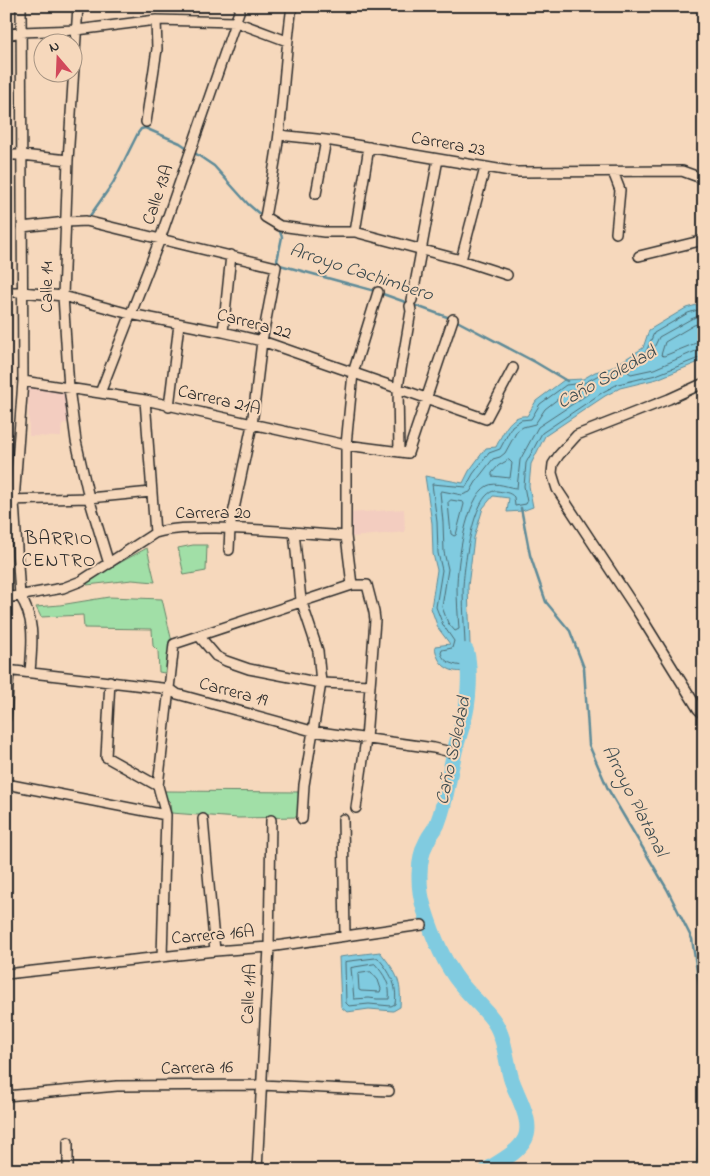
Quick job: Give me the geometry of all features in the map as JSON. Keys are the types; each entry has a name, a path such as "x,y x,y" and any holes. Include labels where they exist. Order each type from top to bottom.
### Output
{"street":[{"path":"21,6 23,382 10,501 20,596 27,607 31,620 30,672"},
{"name":"Calle 14","path":"78,6 68,160 63,296 69,388 76,441 109,564"},
{"name":"Calle 13A","path":"100,393 160,239 241,6"},
{"path":"292,6 279,135 266,217 280,226 324,232 355,232 461,260 507,275"},
{"path":"6,35 21,32 77,30 156,20 236,22 287,41"},
{"path":"146,122 157,49 156,20"},
{"name":"Carrera 23","path":"279,135 326,140 516,172 682,171 704,179"},
{"path":"316,194 326,140"},
{"path":"355,232 369,148"},
{"path":"6,155 68,160"},
{"path":"404,452 398,387 411,311 410,303 438,159"},
{"path":"461,260 485,168"},
{"path":"613,172 620,190 616,233"},
{"path":"22,227 86,221 276,267 262,342 252,425 230,528 229,550"},
{"path":"639,256 704,240"},
{"path":"223,332 230,255"},
{"name":"Carrera 22","path":"6,292 63,296 130,314 223,332 262,342 398,387 486,419 513,368"},
{"path":"352,584 346,536 346,445 353,372 378,292"},
{"path":"404,452 426,397 453,319"},
{"path":"169,407 179,324"},
{"name":"Carrera 21A","path":"23,382 145,400 169,407 346,445 404,452"},
{"path":"704,383 669,399 577,435 553,464 552,473 556,489 638,612 698,709 704,715"},
{"path":"145,400 155,533"},
{"path":"10,501 90,498 151,492"},
{"name":"Carrera 20","path":"6,598 63,588 81,581 155,533 180,528 230,528 346,536"},
{"path":"294,532 302,600 318,651 321,683 303,793 302,819"},
{"path":"162,956 166,815 158,786 174,644 352,584 367,585 375,620 366,739 356,808"},
{"path":"198,636 216,656 248,669 321,683 370,685"},
{"path":"6,718 7,670"},
{"name":"Carrera 19","path":"7,670 170,689 177,694 312,731 451,752"},
{"path":"110,681 106,757 158,786"},
{"path":"6,784 166,815"},
{"path":"203,819 215,951"},
{"path":"343,819 346,936"},
{"name":"Calle 11A","path":"256,1170 269,947 271,820"},
{"name":"Carrera 16A","path":"6,974 162,956 269,947 422,926"},
{"name":"Carrera 16","path":"6,1096 117,1086 261,1085 389,1090"},
{"path":"68,1142 68,1170"}],"shaded area":[{"path":"28,386 64,390 69,422 62,424 61,437 29,436"},
{"path":"404,509 405,532 351,537 349,513"}],"green space":[{"path":"207,545 206,571 184,575 178,548"},
{"path":"147,548 155,582 132,580 87,585 86,581"},
{"path":"109,597 162,599 172,642 170,674 159,672 158,651 153,646 152,629 84,628 83,615 41,617 36,607"},
{"path":"164,791 299,792 299,817 238,818 171,813 170,802 164,796"}],"water":[{"path":"704,303 704,360 657,379 620,388 545,436 531,464 529,486 533,507 522,511 507,512 509,498 493,496 483,508 474,538 468,586 471,674 454,671 444,666 436,653 435,646 450,644 438,628 431,608 437,570 433,554 432,523 425,476 463,483 469,471 486,448 496,447 504,431 512,421 521,416 527,416 536,401 564,380 583,379 595,372 611,368 643,348 649,330 686,308"},
{"path":"380,952 397,977 400,990 400,1007 393,1011 369,1009 347,1012 341,1007 339,957"}],"waterway":[{"name":"Arroyo Cachimbero","path":"87,220 113,183 138,133 141,129 145,128 180,143 214,166 248,204 263,217"},
{"name":"Arroyo Cachimbero","path":"279,229 282,237 277,261 280,265 375,291"},
{"name":"Arroyo Cachimbero","path":"380,293 450,318"},
{"name":"Arroyo Cachimbero","path":"455,320 567,381"},
{"name":"Arroyo Platanal","path":"521,508 530,555 546,602 570,631 584,668 589,745 608,789 667,889 692,939 701,997 703,1059 697,1170"},
{"name":"Caño Soledad","path":"466,651 469,677 465,715 441,814 421,856 419,874 424,908 434,938 454,975 495,1023 503,1043 511,1078 526,1116 527,1132 522,1144 508,1157 487,1170"}],"district":[{"name":"BARRIO CENTRO","path":"59,550"}]}
